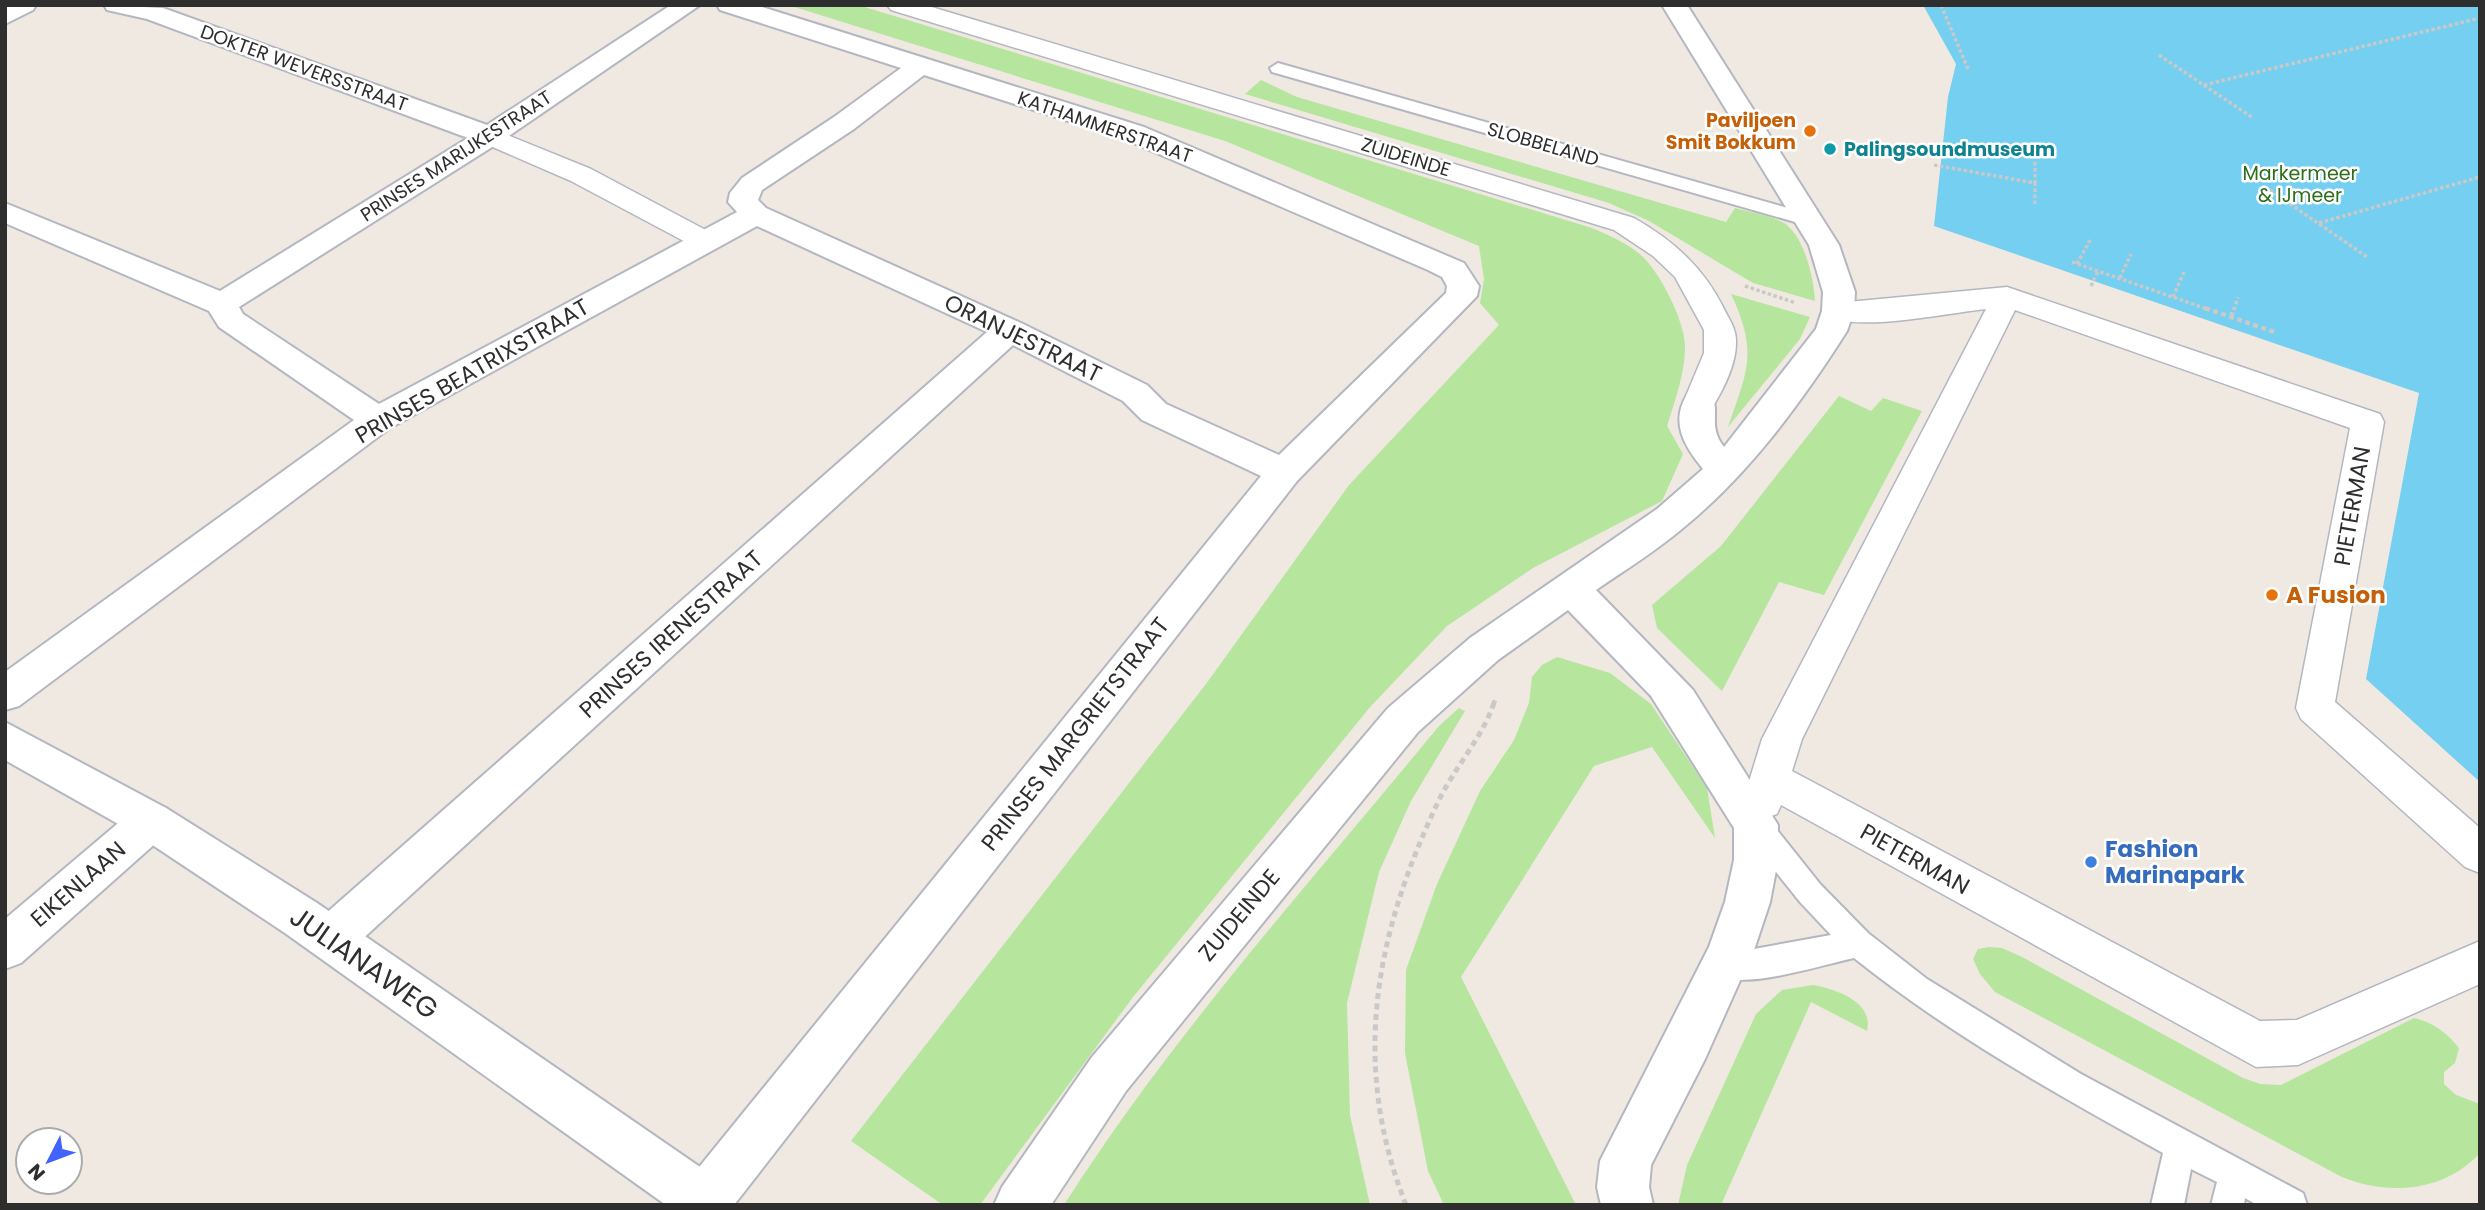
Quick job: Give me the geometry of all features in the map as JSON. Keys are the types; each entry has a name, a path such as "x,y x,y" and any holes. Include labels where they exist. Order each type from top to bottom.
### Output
{"street":[{"path":"5,16 24,5"},
{"name":"DOKTER WEVERSSTRAAT","path":"116,5 154,13 491,136"},
{"name":"PRINSES MARIJKESTRAAT","path":"222,304 491,136 688,5"},
{"name":"KATHAMMERSTRAAT","path":"729,5 1134,133 1439,263 1453,270 1463,286"},
{"name":"ZUIDEINDE","path":"899,5 1624,224 1654,242 1689,273 1700,287 1721,335 1713,373 1695,416 1695,431 1699,442 1724,470"},
{"path":"1674,5 1824,245 1837,280 1838,311"},
{"path":"756,214 743,202 744,193 752,184 844,123 920,66"},
{"path":"491,136 581,175 705,241"},
{"path":"5,212 222,304 230,320 378,420"},
{"name":"PRINSES BEATRIXSTRAAT","path":"5,694 378,420 756,214"},
{"name":"ORANJESTRAAT","path":"756,214 1010,330 1135,393 1154,412 1284,472"},
{"name":"PRINSES MARGRIETSTRAAT","path":"708,1202 1284,472 1461,296 1463,286"},
{"path":"1626,1205 1623,1187 1626,1161 1725,966 1758,864 1756,825 1782,739 2007,298"},
{"name":"PIETERMAN","path":"1838,311 1886,310 2007,298 2368,422 2315,708 2480,854"},
{"name":"ZUIDEINDE","path":"1020,1205 1109,1074 1403,720 1484,649 1670,519 1724,470 1824,343 1838,311"},
{"name":"PRINSES IRENESTRAAT","path":"331,938 1010,330"},
{"path":"1571,589 1665,684 1756,825"},
{"name":"JULIANAWEG","path":"5,738 150,821 331,938 708,1202"},
{"name":"PIETERMAN","path":"1770,779 2256,1044 2298,1042 2480,962"},
{"name":"EIKENLAAN","path":"5,948 150,821"}],"lane":[{"name":"SLOBBELAND","path":"1278,68 1809,220"},
{"path":"1756,825 1810,893 1858,943 1916,989 2070,1085 2180,1147 2231,1190 2291,1205"},
{"path":"1725,966 1766,962 1858,943"},
{"path":"2166,1205 2180,1147"}],"path":[{"path":"1941,5 1968,69"},
{"path":"2204,85 2480,18"},
{"path":"2159,55 2253,118"},
{"path":"2035,162 2035,205"},
{"path":"1934,165 2035,183"},
{"path":"2319,223 2480,177"},
{"path":"2270,190 2367,257"},
{"path":"2090,240 2075,263 2277,333"},
{"path":"2120,278 2131,254"},
{"path":"2173,297 2184,272"},
{"path":"1772,296 1793,302"},
{"path":"2231,317 2238,297"},
{"path":"1406,1205 1386,1151 1373,1075 1374,1006 1385,939 1402,885 1442,793 1495,703 1495,684 1484,649"}],"green space":[{"path":"788,5 858,5 1592,228 1620,241 1651,266 1671,299 1684,336 1685,356 1667,426 1683,454 1662,501 1533,568 1447,626 1371,706 1133,997 980,1205 943,1205 851,1141 1206,684 1349,485 1499,325 1480,303 1484,279 1479,246 1225,141"},
{"path":"1261,80 1297,97 1726,222 1735,208 1777,220 1790,228 1802,246 1813,281 1815,301 1753,283 1649,221 1609,203 1245,94"},
{"path":"1731,294 1810,317 1800,339 1728,427 1741,390 1747,360 1745,331"},
{"path":"1839,396 1871,411 1883,398 1922,411 1824,595 1779,582 1722,691 1657,628 1652,605 1721,546"},
{"path":"1557,657 1610,673 1651,704 1707,788 1715,838 1652,747 1594,766 1461,977 1576,1205 1444,1205 1428,1171 1405,1053 1406,970 1437,884 1480,791 1514,740 1529,703 1532,677 1542,665"},
{"path":"1459,708 1465,711 1411,801 1379,872 1347,1003 1350,1115 1370,1205 1064,1205 1150,1080 1244,960 1439,726"},
{"path":"2002,948 2022,957 2243,1078 2260,1084 2281,1085 2414,1018 2434,1025 2459,1048 2455,1063 2444,1072 2444,1084 2456,1095 2480,1104 2480,1153 2450,1176 2415,1187 2378,1187 2342,1177 1995,992 1980,974 1973,959 1978,949"},
{"path":"1813,985 1842,994 1859,1005 1868,1021 1867,1031 1811,1002 1721,1205 1678,1205 1687,1165 1756,1014 1782,990"}],"water":[{"name":"Markermeer & IJmeer","path":"1923,5 2480,5 2480,782 2366,679 2419,393 1934,226 1948,97 1956,64"}],"place":[{"name":"Paviljoen Smit Bokkum","path":"1810,131"},
{"name":"Palingsoundmuseum","path":"1830,149"},
{"name":"A Fusion","path":"2272,595"},
{"name":"Fashion Marinapark","path":"2091,862"}]}
